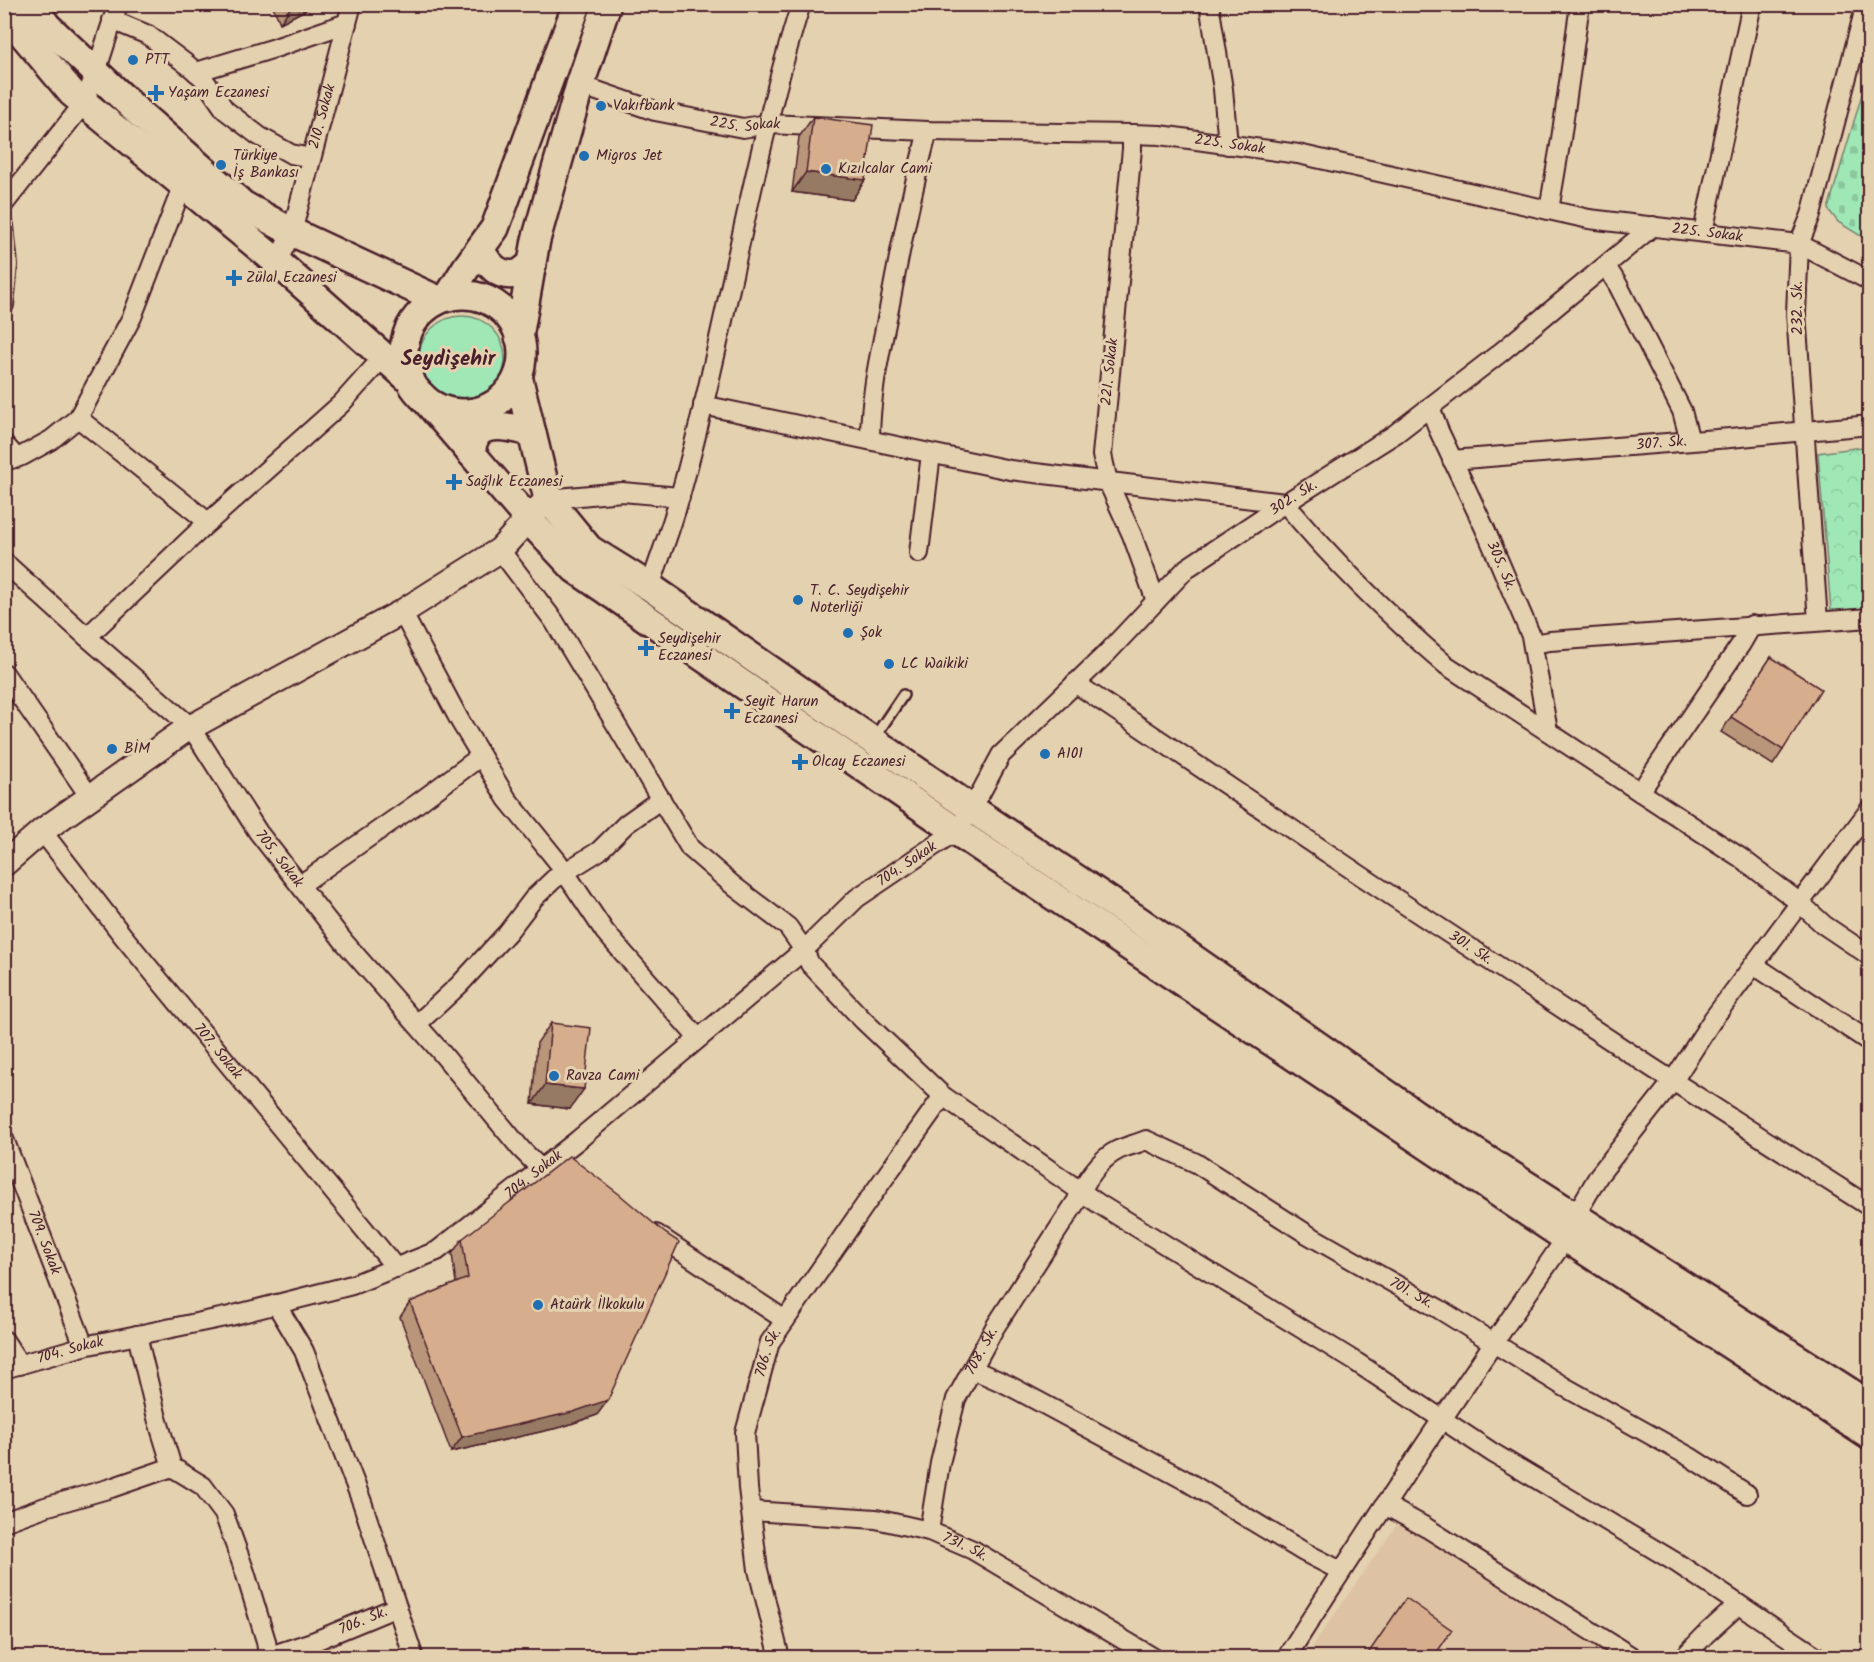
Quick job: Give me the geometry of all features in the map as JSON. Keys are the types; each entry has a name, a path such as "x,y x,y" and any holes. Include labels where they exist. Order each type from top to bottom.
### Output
{"main road":[{"path":"31,4 47,26 139,113 243,205 292,232 442,299"},
{"path":"442,299 495,228 577,4"},
{"path":"519,337 536,240 580,85 607,4"},
{"path":"4,12 72,93 277,262 384,356 416,389 574,569 956,831 1570,1227 1869,1405"},
{"path":"480,249 489,265 503,274 518,274 532,264"},
{"path":"465,295 483,299 499,307 511,320 519,337 522,356 518,376 508,392 494,405 476,412 456,413 438,407 416,389 405,363 405,344 411,326 422,311 442,299 465,295"},
{"path":"518,376 548,499 590,549 650,587 1148,927 1869,1436"},
{"path":"470,452 476,436 485,428 512,427 532,433"}],"street":[{"name":"210. Sokak","path":"277,262 292,232 352,4"},
{"path":"650,587 680,497 768,124 801,4"},
{"path":"1209,4 1223,89 1228,145"},
{"path":"1549,210 1580,4"},
{"path":"1702,232 1752,4"},
{"name":"232. Sk.","path":"1818,621 1796,313 1799,244 1811,215 1866,4"},
{"path":"4,204 84,103 115,12 203,78 225,110 259,136 291,154 311,158"},
{"path":"195,72 347,23"},
{"name":"225. Sokak","path":"580,85 655,111 743,128 768,124 1160,135 1298,154 1589,219 1799,244 1869,281"},
{"path":"870,440 870,410 881,349 912,190 928,130"},
{"name":"221. Sokak","path":"1131,134 1132,149 1102,455 1108,482 1132,535 1156,601"},
{"path":"4,444 11,460 51,440 78,418 132,317 183,185"},
{"path":"4,226 8,265 4,305"},
{"name":"302. Sk.","path":"972,808 1001,755 1108,652 1187,568 1395,434 1500,352 1653,226"},
{"path":"1606,266 1618,285 1682,411 1690,441"},
{"path":"87,638 208,522 341,404 384,356"},
{"path":"702,407 1010,470 1285,503 1317,542 1402,627 1446,665 1741,858 1800,903 1824,925 1869,956"},
{"path":"702,407 886,449 930,462 1055,485 1091,488 1108,482"},
{"name":"305. Sk.","path":"1430,407 1438,431 1531,636 1548,731"},
{"path":"78,418 208,522"},
{"name":"307. Sk.","path":"1452,460 1869,425"},
{"path":"919,553 930,462"},
{"path":"4,864 42,831 191,727 402,612 500,550 548,499 622,492 680,497"},
{"path":"500,550 554,621 690,848 735,887 788,927 804,950 810,964 863,1020 943,1096 1099,1204 1356,1362 1493,1453 1677,1563 1819,1658"},
{"name":"705. Sokak","path":"4,562 87,638 191,727 258,832 345,943 417,1024 521,1149 541,1169"},
{"path":"402,612 460,721 507,799 565,872 605,932 698,1038"},
{"path":"1533,644 1752,625 1869,618"},
{"path":"1640,792 1742,644 1752,625"},
{"path":"4,673 90,797"},
{"name":"301. Sk.","path":"1075,683 1372,883 1869,1208"},
{"path":"300,885 481,756"},
{"path":"417,1024 459,985 508,932 534,898 554,879 599,851 627,824 661,799"},
{"name":"704. Sokak","path":"12,1367 84,1346 230,1316 352,1285 437,1251 541,1169 567,1158 698,1038 804,950 857,898 956,831 972,808"},
{"path":"1286,1658 1341,1571 1570,1227 1599,1175 1673,1081 1713,1019 1869,809"},
{"name":"707. Sokak","path":"42,831 123,936 345,1203 396,1268"},
{"path":"1754,965 1869,1042"},
{"name":"706. Sk.","path":"780,1658 758,1570 745,1433 770,1342 943,1096"},
{"name":"709. Sokak","path":"4,1139 84,1346"},
{"name":"701. Sk.","path":"1080,1191 1092,1172 1116,1151 1146,1140 1196,1163 1307,1234 1439,1310 1563,1386 1690,1457 1747,1494"},
{"name":"708. Sk.","path":"929,1531 940,1462 956,1399 995,1327 1076,1202 1080,1191"},
{"path":"644,1224 662,1239 785,1320"},
{"path":"276,1305 304,1352 362,1502 414,1658"},
{"path":"137,1335 157,1418 172,1467 203,1486 224,1514 266,1641 266,1657"},
{"path":"4,1340 12,1367"},
{"path":"972,1369 1008,1385 1183,1479 1304,1552 1341,1571"},
{"path":"4,1522 172,1467"},
{"path":"1385,1505 1427,1528 1634,1658"},
{"name":"731. Sk.","path":"751,1511 876,1519 929,1531 973,1550 1154,1658"},
{"path":"1683,1658 1738,1605"},
{"name":"706. Sk.","path":"266,1657 315,1641 397,1607"}],"lane":[{"path":"872,740 903,695"}],"shaded area":[{"path":"1398,1523 1618,1657 1304,1658"}],"green space":[{"path":"1869,71 1869,241 1838,222 1828,209"},
{"path":"454,316 470,316 493,328 502,342 505,359 502,376 493,390 470,402 454,402 438,395 426,383 419,367 419,351 426,335 438,323"},
{"path":"1869,446 1869,610 1831,611 1818,453"}],"building":[{"path":"813,117 873,125 865,180 806,172"},
{"path":"1771,657 1821,689 1783,750 1731,717"},
{"path":"551,1023 591,1028 584,1089 545,1085"},
{"name":"Ataürk İlkokulu","path":"569,1156 679,1242 608,1400 573,1412 462,1437 410,1302 468,1278 462,1239"},
{"path":"1406,1598 1452,1630 1433,1658 1365,1658"}],"place":[{"name":"PTT","path":"133,60"},
{"name":"Yaşam Eczanesi","path":"156,93"},
{"name":"Vakıfbank","path":"601,106"},
{"name":"Migros Jet","path":"584,156"},
{"name":"Türkiye İş Bankası","path":"221,165"},
{"name":"Kızılcalar Cami","path":"826,169"},
{"name":"Zülal Eczanesi","path":"234,278"},
{"name":"Sağlık Eczanesi","path":"454,482"},
{"name":"T. C. Seydişehir Noterliği","path":"798,600"},
{"name":"Şok","path":"848,633"},
{"name":"Seydişehir Eczanesi","path":"646,648"},
{"name":"LC Waikiki","path":"889,664"},
{"name":"Seyit Harun Eczanesi","path":"732,711"},
{"name":"BİM","path":"112,749"},
{"name":"A101","path":"1045,754"},
{"name":"Olcay Eczanesi","path":"800,762"},
{"name":"Ravza Cami","path":"554,1076"},
{"name":"Ataürk İlkokulu","path":"538,1305"}],"district":[{"name":"Seydişehir","path":"448,359"}]}
